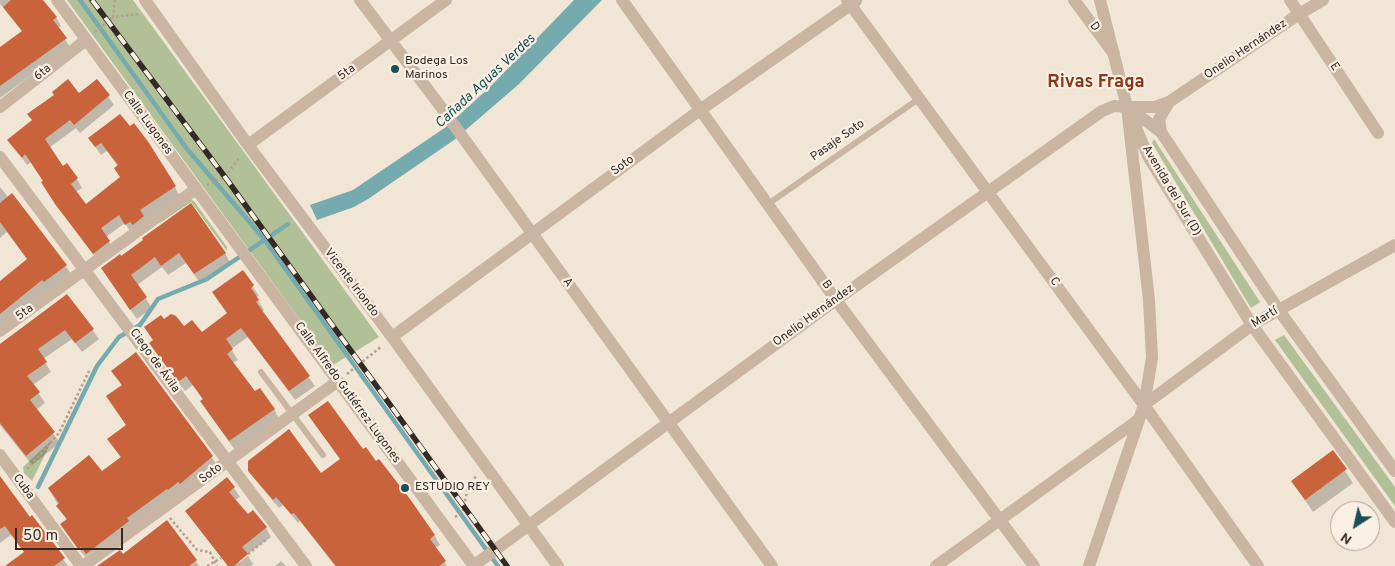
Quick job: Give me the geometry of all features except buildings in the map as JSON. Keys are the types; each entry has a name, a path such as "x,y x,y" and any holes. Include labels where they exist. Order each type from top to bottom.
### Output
{"street":[{"name":"Calle Lugones","path":"57,0 90,36 202,187 238,246"},
{"name":"Vicente Iriondo","path":"145,0 248,146 392,337 558,566"},
{"name":"A","path":"360,0 441,107 772,566"},
{"name":"5ta","path":"248,146 446,0"},
{"name":"B","path":"622,0 836,300 1034,566"},
{"name":"D","path":"1074,0 1115,55"},
{"path":"1089,566 1144,405 1152,358 1149,300 1127,107 1100,0"},
{"name":"E","path":"1290,0 1378,133"},
{"name":"Onelio Hernández","path":"475,565 836,300 1102,111 1114,106 1155,107 1169,102 1299,14 1323,0"},
{"name":"Soto","path":"392,337 531,233 851,2"},
{"name":"C","path":"851,2 1144,405 1258,566"},
{"name":"6ta","path":"0,107 90,36"},
{"path":"1160,132 1158,119 1169,102"},
{"name":"Avenida del Sur (D)","path":"1127,107 1160,132 1278,309 1395,471"},
{"name":"Avenida del Sur (D)","path":"1127,107 1148,156 1252,325 1395,522"},
{"path":"1134,164 1141,154 1148,156"},
{"name":"Ciego de Ávila","path":"0,157 124,320 306,566"},
{"name":"5ta","path":"0,331 202,187"},
{"name":"Martí","path":"1144,405 1252,325 1395,245"},
{"name":"Calle Alfredo Gutiérrez Lugones","path":"238,246 475,565"},
{"name":"Soto","path":"82,566 338,381"},
{"path":"936,566 1138,420"},
{"name":"Cuba","path":"0,456 82,566"}],"lane":[{"name":"Pasaje Soto","path":"768,204 920,98"},
{"path":"261,372 323,455"}],"path":[{"path":"113,17 114,0"},
{"path":"90,36 113,17 154,13"},
{"path":"202,187 225,178 248,146"},
{"path":"351,372 392,337"},
{"path":"18,480 59,433 89,371"},
{"path":"456,516 463,511 468,487 485,464"},
{"path":"162,508 197,550 210,552 217,566"},
{"path":"248,554 278,529"},
{"path":"207,566 221,558"}],"green space":[{"path":"67,0 133,0 379,337 333,365"},
{"path":"1154,139 1260,302 1251,308 1152,143"},
{"path":"190,199 194,201 227,247 227,251 191,202 160,223 158,221"},
{"path":"1284,335 1395,487 1395,506 1275,340"},
{"path":"52,440 32,481 24,473 23,467"}],"water":[{"path":"574,0 602,0 519,84 454,140 368,199 354,207 317,220 310,205 353,190 446,127 490,87"}],"waterway":[{"path":"80,0 187,149 264,239 498,566"},
{"name":"Cañada Aguas Verdes","path":"38,487 97,366 119,337 140,325 158,299 207,279 288,224"}],"railway":[{"path":"92,0 225,177 507,566"}],"place":[{"name":"Bodega Los Marinos","path":"395,69"},
{"name":"ESTUDIO REY","path":"405,488"}],"district":[{"name":"Rivas Fraga","path":"1096,83"}]}
